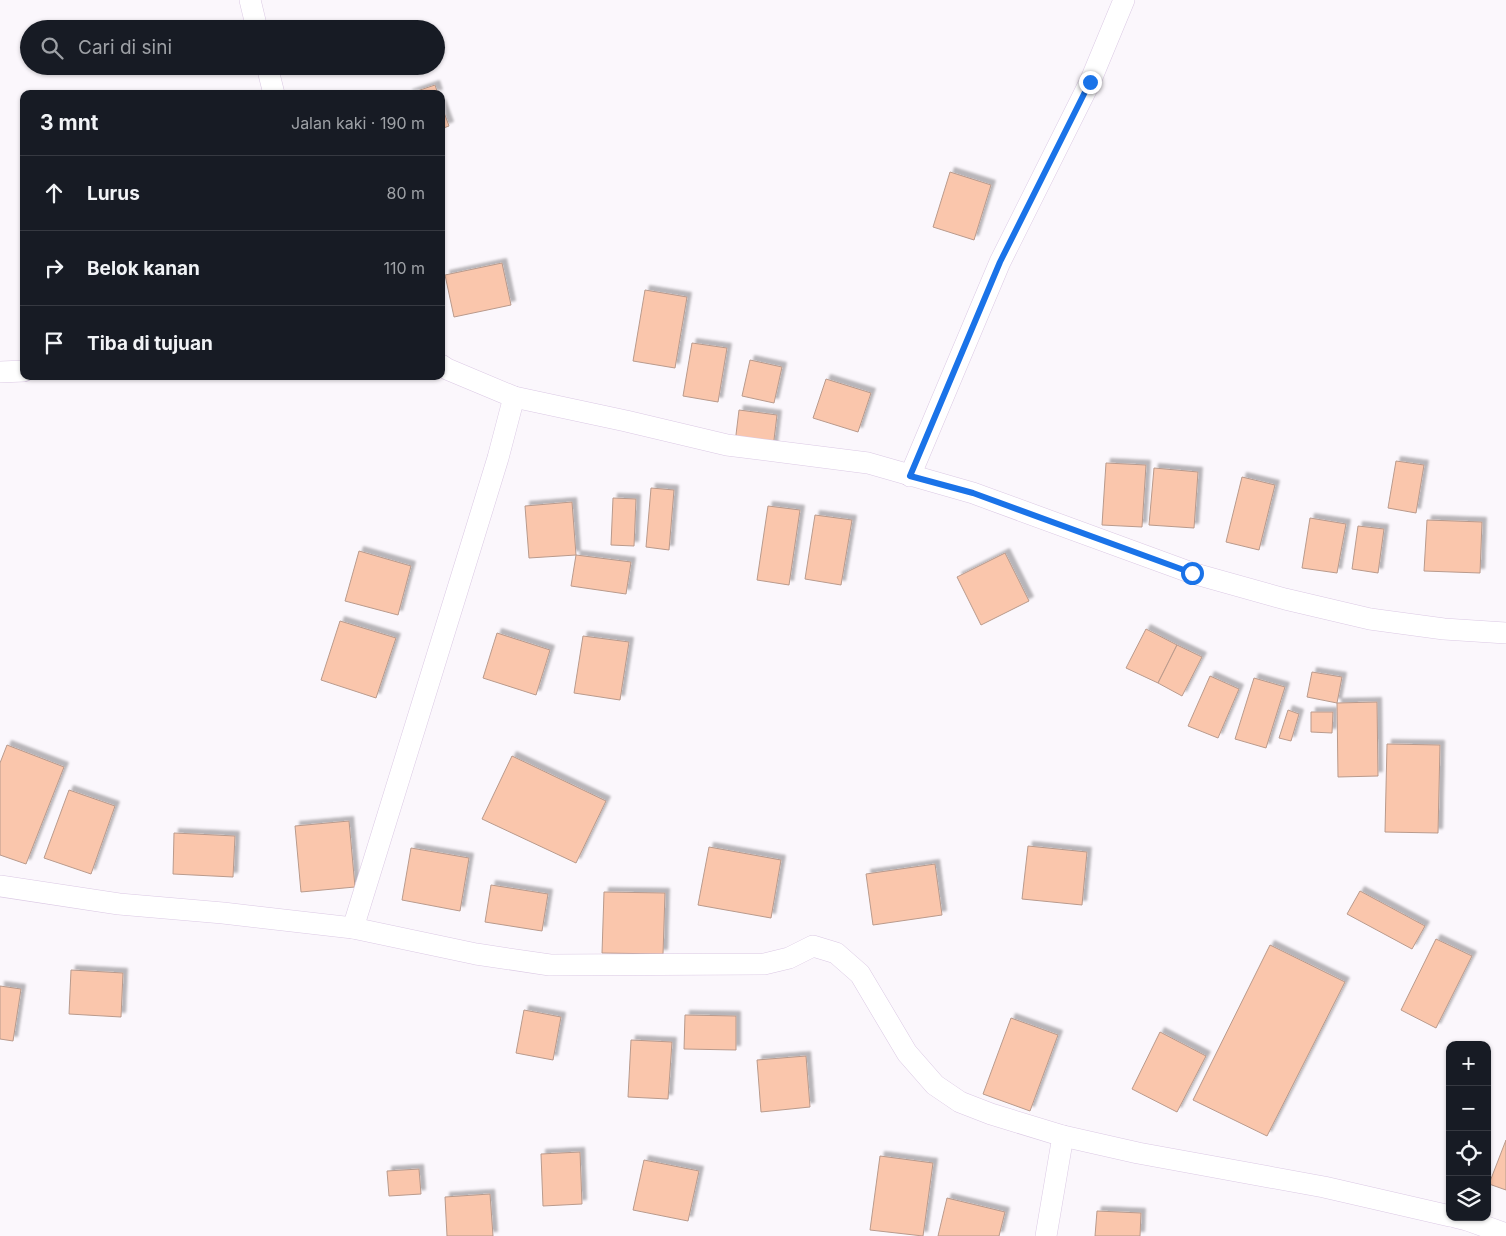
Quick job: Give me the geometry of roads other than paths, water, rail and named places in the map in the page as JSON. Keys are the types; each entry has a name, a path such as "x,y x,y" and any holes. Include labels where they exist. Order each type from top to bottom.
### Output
{"street":[{"path":"250,0 255,20"},
{"path":"910,476 1000,262 1090,82 1124,0"},
{"path":"269,75 273,90"},
{"path":"445,368 514,397 727,445 868,464 973,493 1192,573 1285,599 1370,619 1444,629 1506,633"},
{"path":"0,372 20,371"},
{"path":"353,928 476,533 514,397"},
{"path":"0,886 119,904 353,928 476,954 550,965 764,964 788,958 813,946 836,953 860,974 907,1052 935,1085 960,1102 991,1114 1063,1136 1138,1153 1324,1187 1446,1215"},
{"path":"1046,1236 1063,1136"},
{"path":"1470,1221 1506,1234"}]}
